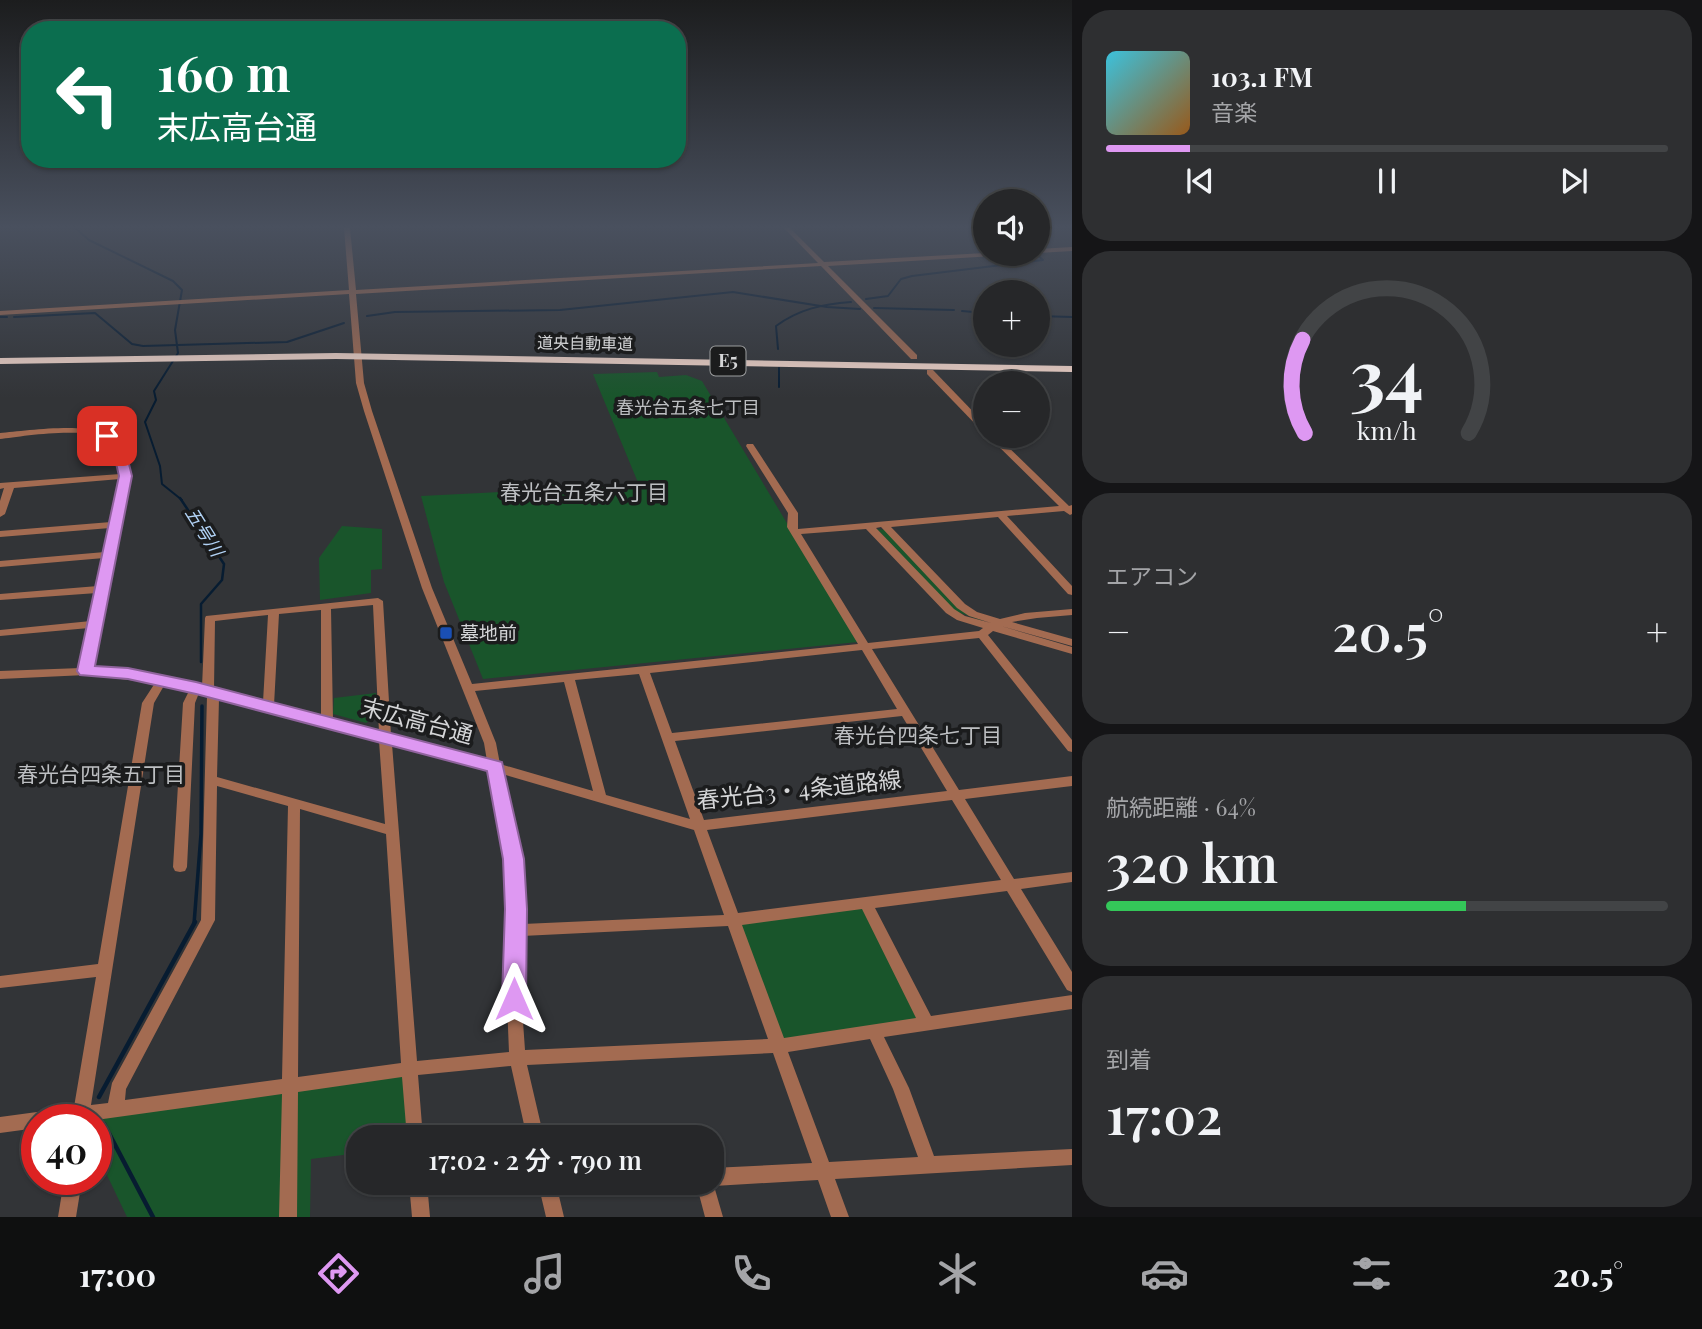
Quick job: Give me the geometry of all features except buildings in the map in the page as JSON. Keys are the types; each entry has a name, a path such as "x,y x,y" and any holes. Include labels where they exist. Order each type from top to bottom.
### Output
{"highway":[{"name":"道央自動車道","path":"0,363 383,356 1072,369"}],"street":[{"path":"352,285 360,383 368,411 427,589 490,743 513,859 513,979 517,1058 533,1125"},
{"path":"0,313 173,303 189,298 201,301 474,285"},
{"path":"843,285 914,357"},
{"path":"930,372 973,417"},
{"path":"0,436 70,431 107,436 118,444 125,476 118,524 86,671"},
{"path":"750,446 793,513 792,527 1072,985"},
{"path":"1005,448 1070,510"},
{"path":"0,514 5,485 125,476"},
{"path":"796,532 1070,510"},
{"path":"1002,515 1072,592"},
{"path":"0,534 118,524"},
{"path":"884,526 961,606 973,614 1072,643"},
{"path":"870,527 950,611 961,618 986,631 1072,652"},
{"path":"0,564 111,554"},
{"path":"0,597 104,589"},
{"path":"115,1110 118,1088 208,920 210,779 206,690 210,618 378,601 385,738 414,1125"},
{"path":"326,606 327,722"},
{"path":"268,708 274,611"},
{"path":"468,688 986,631 1013,617 1072,612"},
{"path":"0,633 96,624"},
{"path":"986,631 1072,748"},
{"path":"643,669 841,1217"},
{"name":"末広高台通","path":"0,676 86,671 162,680 495,767"},
{"path":"568,677 601,798"},
{"path":"82,1104 148,703 162,680"},
{"path":"180,867 189,703 206,690"},
{"path":"667,738 906,712"},
{"name":"春光台3・4条道路線","path":"495,767 699,826 1072,781"},
{"path":"210,779 393,831"},
{"path":"288,1217 293,803"},
{"path":"515,930 732,920 1072,877"},
{"path":"866,903 927,1024"},
{"path":"0,982 105,970"},
{"path":"112,1111 409,1069 517,1058 778,1046 1072,1002"},
{"path":"874,1032 901,1088 929,1166"},
{"path":"0,1125 21,1122"},
{"path":"724,1176 1072,1157"},
{"path":"67,1217 71,1195"},
{"path":"419,1195 421,1217"},
{"path":"550,1195 555,1217"},
{"path":"708,1195 714,1217"}],"green space":[{"path":"657,372 659,377 686,375 702,381 858,642 483,679 444,582 421,496 639,485 593,374"},
{"path":"342,526 382,529 382,569 371,570 371,593 320,600 319,558"},
{"path":"877,529 885,530 965,613 986,622 955,611"},
{"path":"376,693 377,715 366,723 333,714 334,698"},
{"path":"866,903 927,1024 778,1046 732,920"},
{"path":"409,1069 414,1125 346,1125 346,1155 311,1159 310,1217 127,1217 112,1186 112,1115"}],"waterway":[{"name":"五号川","path":"177,285 182,290 175,330 177,345"},
{"path":"866,299 888,296 897,285"},
{"path":"367,316 395,312 560,310 733,292 821,306"},
{"path":"821,306 851,302"},
{"path":"778,349 776,326 793,315 821,306"},
{"path":"821,306 860,309"},
{"path":"874,308 954,310"},
{"path":"962,311 973,312"},
{"path":"14,317 95,313 132,344 177,345"},
{"path":"1050,316 1072,317"},
{"path":"0,317 7,317"},
{"path":"177,345 287,342 344,323"},
{"name":"五号川","path":"177,345 178,353 154,391 156,400 145,422 160,466 162,484 181,499"},
{"path":"779,368 779,387"},
{"name":"五号川","path":"181,499 224,564 222,580 201,604 201,662"},
{"name":"五号川","path":"194,924 201,834 202,706"},
{"name":"五号川","path":"99,1097 194,924"},
{"name":"五号川","path":"112,1139 153,1217"}],"place":[{"name":"墓地前","path":"446,633"}],"district":[{"name":"春光台五条七丁目","path":"688,408"},
{"name":"春光台五条六丁目","path":"584,493"},
{"name":"春光台四条七丁目","path":"918,736"},
{"name":"春光台四条五丁目","path":"101,775"}],"route":[{"path":"107,436 118,444 125,476 118,524 86,671 162,680 495,767 513,859 516,909 514,999"}]}
